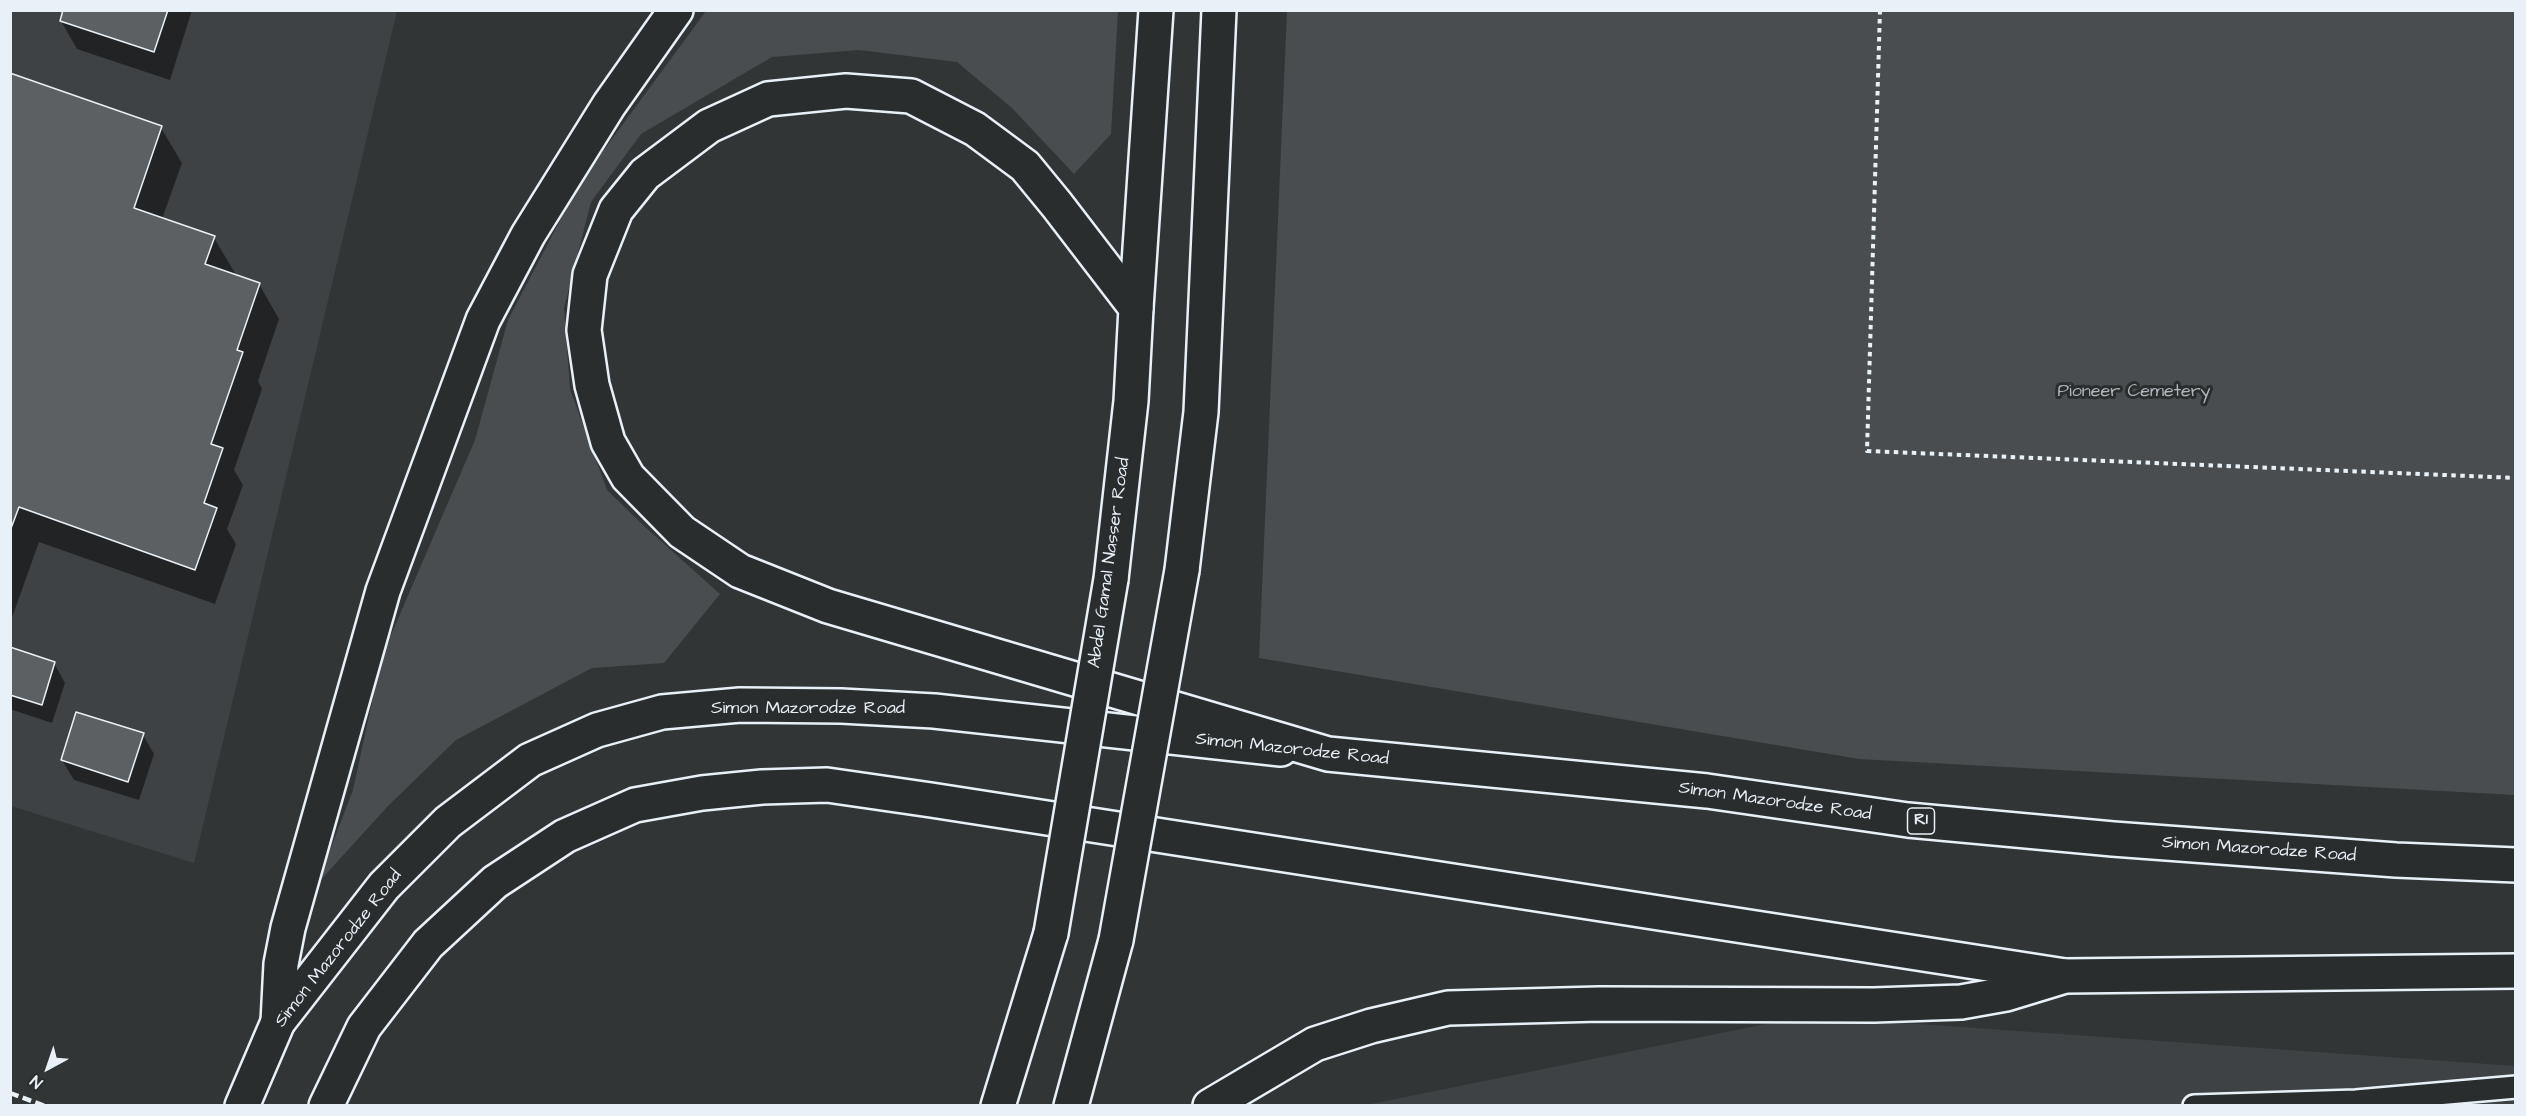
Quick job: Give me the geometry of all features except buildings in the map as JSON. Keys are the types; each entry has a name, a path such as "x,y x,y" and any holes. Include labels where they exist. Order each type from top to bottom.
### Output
{"main road":[{"path":"278,1022 281,964 288,928 383,591 483,320 528,236 591,135 676,10"},
{"name":"Abdel Gamal Nasser Road","path":"998,1106 1051,933 1111,579 1131,401 1156,10"},
{"path":"1071,1106 1116,940 1182,570 1201,412 1219,10"},
{"path":"1136,308 1025,166 992,141 975,129 911,96 846,92 768,99 709,126 645,174 616,210 594,264 590,275 584,330 592,385 608,442 628,477 682,532 740,571 828,606 1328,754"},
{"name":"Simon Mazorodze Road","path":"242,1105 278,1022 384,886 448,822 531,760 597,730 662,712 740,705 841,705 934,711 1328,754 1707,791 1908,820 2113,839 2396,860 2516,865"},
{"path":"326,1106 364,1027 428,944 495,882 565,836 635,806 702,793 762,787 827,786 931,800 2065,976 2516,971"},
{"path":"1210,1106 1315,1044 1371,1026 1448,1008 1599,1004 1874,1005 1961,1002 2006,994 2065,976"}],"lane":[{"path":"2194,1106 2356,1101 2516,1087"}],"path":[{"path":"1880,10 1866,451 2516,478"}],"shaded area":[{"path":"10,11 397,11 194,863 11,806"},
{"path":"1805,1016 2516,1066 2515,1106 1361,1106"}],"green space":[{"path":"706,11 1118,11 1111,134 1074,174 1012,108 957,62 859,50 772,57 641,134 591,202 564,308 570,389 607,490 720,594 664,663 592,668 456,740 388,806 317,884 353,790 382,656 475,440 508,320 579,184"},
{"name":"Pioneer Cemetery","path":"1287,11 2515,11 2515,795 1859,759 1259,658"}],"railway":[{"path":"10,1093 45,1106"}]}
